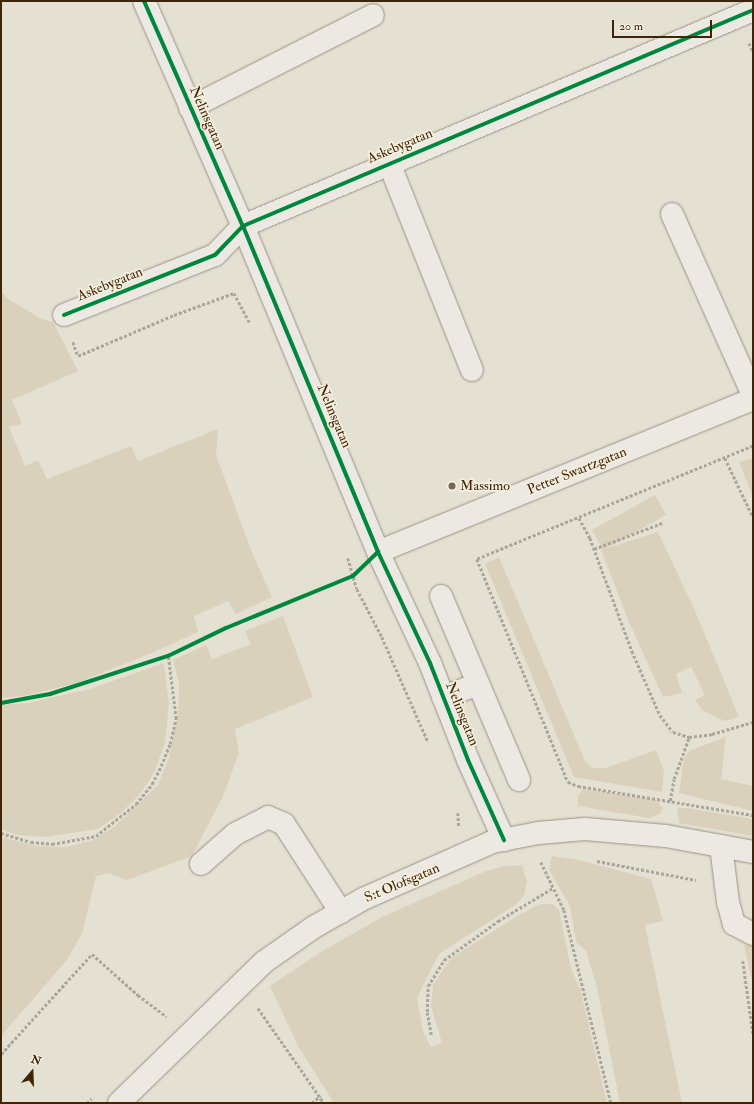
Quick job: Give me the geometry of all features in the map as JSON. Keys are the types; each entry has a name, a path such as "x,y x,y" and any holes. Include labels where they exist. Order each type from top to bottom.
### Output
{"street":[{"name":"Nelinsgatan","path":"144,1 243,226 378,552 443,697 504,840"},
{"name":"Askebygatan","path":"64,315 215,254 243,226 753,10"},
{"path":"190,108 373,15"},
{"path":"389,163 472,370"},
{"path":"672,214 753,395"},
{"name":"Petter Swartzgatan","path":"378,552 753,399"},
{"path":"441,596 519,780"},
{"path":"443,697 478,684"},
{"path":"201,864 235,834 268,817 284,824 341,912"},
{"name":"S:t Olofsgatan","path":"119,1103 264,962 341,912 405,880 504,840 538,833 585,829 666,836 753,852"},
{"path":"721,846 726,886 734,924 746,930"}],"path":[{"path":"64,315 78,356 174,315 234,293 251,326"},
{"path":"753,446 477,559 568,782 578,786 753,815"},
{"path":"725,458 753,517"},
{"path":"579,518 594,549 632,651 660,715 673,732 689,737 712,734 753,722"},
{"path":"594,549 662,523"},
{"path":"346,579 353,576 378,552"},
{"path":"347,556 353,576 429,744"},
{"path":"161,658 174,653"},
{"path":"1,833 31,842 52,844 89,838 96,836 115,823 136,804 152,784 161,766 170,744 176,719 168,656"},
{"path":"670,801 674,779 689,737"},
{"path":"456,806 459,814 459,828"},
{"path":"537,855 564,910 611,1103"},
{"path":"593,860 726,886"},
{"path":"431,1035 427,1012 428,986 444,960 498,921 553,888"},
{"path":"746,930 753,1033"},
{"path":"1,1054 92,954 138,995 168,1018"},
{"path":"255,1004 324,1103"},
{"path":"163,1022 174,1012"},
{"path":"312,1103 320,1096"},
{"path":"87,1103 92,1097"}],"shaded area":[{"path":"1,291 8,299 42,319 53,322 78,371 12,400 22,424 9,427 25,466 38,460 47,479 131,446 138,461 218,429 216,455 251,550 272,597 236,614 228,601 194,616 198,632 152,653 76,683 29,695 1,698"},
{"path":"753,458 753,497 739,462"},
{"path":"655,495 666,515 603,550 592,530"},
{"path":"658,532 696,613 739,717 725,721 703,711 695,700 705,695 691,667 676,674 682,693 663,697 629,622 601,550"},
{"path":"499,557 585,761 593,768 606,768 656,750 664,771 662,792 574,777 485,564"},
{"path":"283,616 313,697 235,729 239,753 223,796 192,856 127,880 109,873 96,876 82,934 66,961 1,1036 1,837 36,846 67,847 93,840 114,827 158,785 169,757 178,713 179,683 173,660 206,645 212,659 251,644 245,631"},
{"path":"164,663 169,704 165,742 155,771 141,793 121,813 98,829 45,837 16,835 1,829 1,705 28,703 90,689"},
{"path":"726,737 721,779 753,786 753,811 679,793 684,758 691,750"},
{"path":"583,789 656,800 663,808 660,814 649,818 578,806 578,796"},
{"path":"677,808 687,808 753,819 753,836 679,823"},
{"path":"552,856 579,860 651,879 663,921 645,925 682,1103 620,1103 597,988 586,951 576,942 570,906 549,870"},
{"path":"522,865 527,881 524,896 515,905 439,954 417,998 423,1031 431,1047 442,1043 431,1006 433,985 451,958 517,916 540,904 553,904 559,910 571,968 581,992 607,1103 334,1103 298,1046 270,986 321,952 382,917 486,871 504,866"},
{"path":"744,945 753,946 753,986"}],"cycle path":[{"path":"144,1 243,226 378,552 430,663 468,760 504,840"},
{"path":"64,315 215,255 243,226 753,10"},
{"path":"1,703 50,694 168,656 226,628 353,576 378,552"}],"place":[{"name":"Massimo","path":"452,486"}]}
